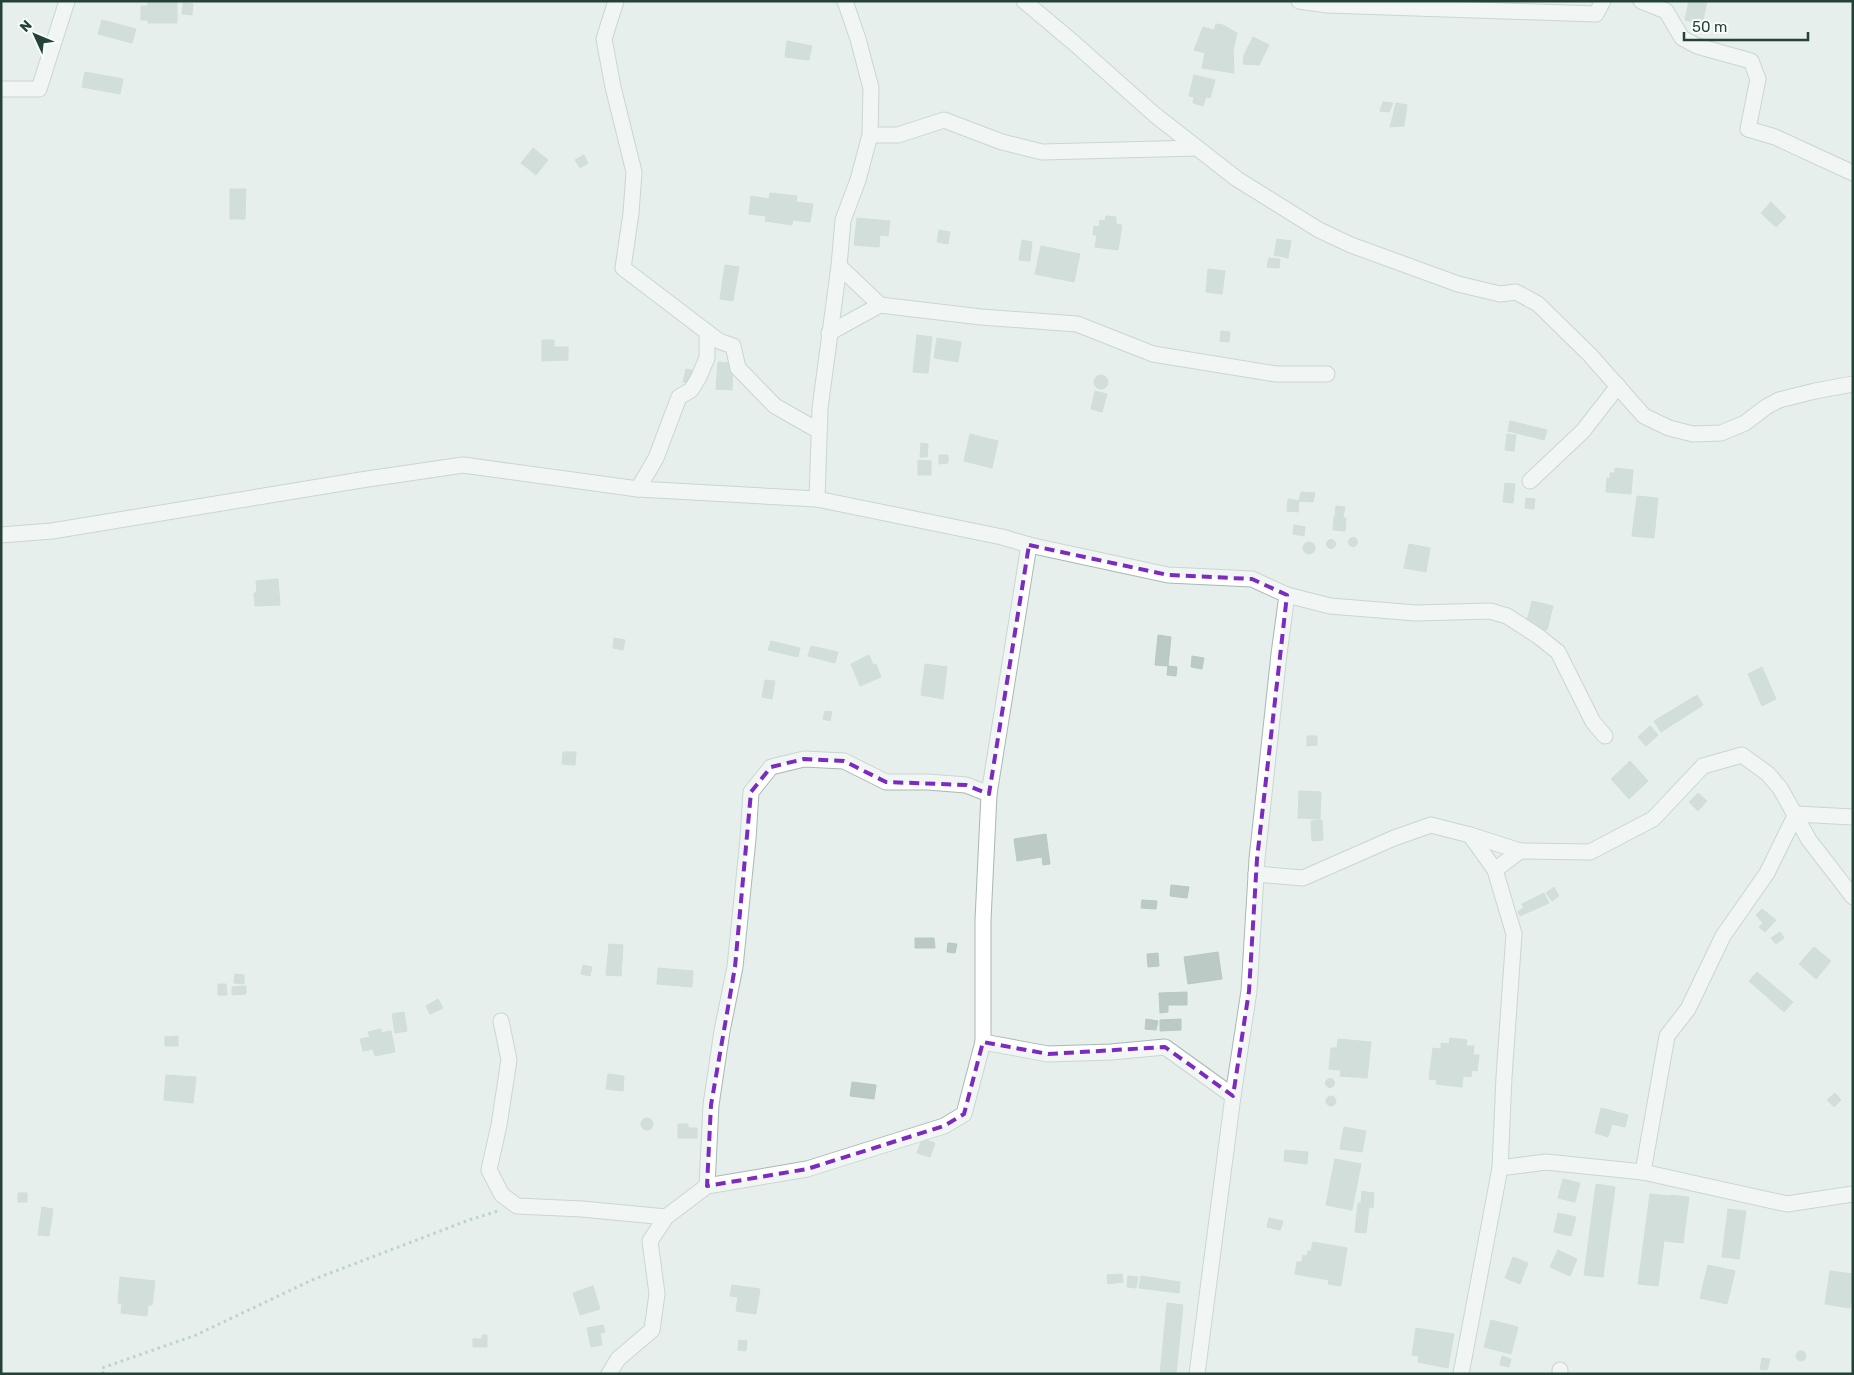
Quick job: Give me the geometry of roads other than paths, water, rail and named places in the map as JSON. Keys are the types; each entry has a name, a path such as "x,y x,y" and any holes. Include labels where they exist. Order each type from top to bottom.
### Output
{"street":[{"path":"1,89 39,89 67,1"},
{"path":"616,1 604,39 613,87 634,172 631,213 623,268 706,332 719,341 733,346 738,368 775,406 819,430"},
{"path":"817,499 820,408 839,266 843,220 858,180 870,135 871,88 858,39 845,1"},
{"path":"1024,1 1155,115 1197,148 1237,179 1319,230 1351,245 1458,284 1500,294 1516,292 1538,304 1590,355 1644,416 1670,428 1693,434 1721,433 1745,423 1766,407 1780,400 1853,384"},
{"path":"1299,1 1327,5 1596,14 1604,1"},
{"path":"1641,1 1666,11 1682,38 1697,46 1751,61 1758,79 1748,129 1775,138 1853,174"},
{"path":"870,135 898,135 944,120 1002,142 1042,152 1197,148"},
{"path":"839,266 880,305"},
{"path":"829,333 880,305 981,317 1077,324 1153,354 1276,374 1327,374"},
{"path":"638,489 656,458 680,397 691,390 698,379 707,358 706,332"},
{"path":"1530,482 1583,431 1618,386"},
{"path":"1,535 52,531 463,465 638,489 817,499 1168,575 1252,579 1287,595 1330,606 1416,613 1490,611 1507,616 1538,636 1558,652 1593,722 1605,736"},
{"path":"609,1374 618,1359 652,1330 656,1294 650,1241 666,1218 707,1186 808,1168 944,1126 964,1114 983,1042 983,920 989,794 1029,545"},
{"path":"1197,1374 1232,1096 1248,991 1256,874 1287,595"},
{"path":"1256,874 1303,878 1394,838 1431,825 1520,851 1590,852 1653,819 1703,766 1742,755 1768,774 1780,788 1809,840 1853,897"},
{"path":"707,1186 711,1105 722,1031 735,967 751,792 771,767 804,759 844,762 886,782 928,782 966,785 989,794"},
{"path":"1796,814 1853,817"},
{"path":"1642,1172 1668,1036 1688,1009 1723,936 1767,874 1796,814"},
{"path":"1461,1374 1500,1168 1514,934 1495,870 1470,835"},
{"path":"1495,870 1520,851"},
{"path":"501,1021 509,1060 500,1125 489,1170 502,1195 518,1206 582,1209 666,1218"},
{"path":"983,1042 1048,1054 1111,1052 1165,1047 1232,1096"},
{"path":"1500,1168 1546,1162 1642,1172 1787,1204 1853,1194"}]}
